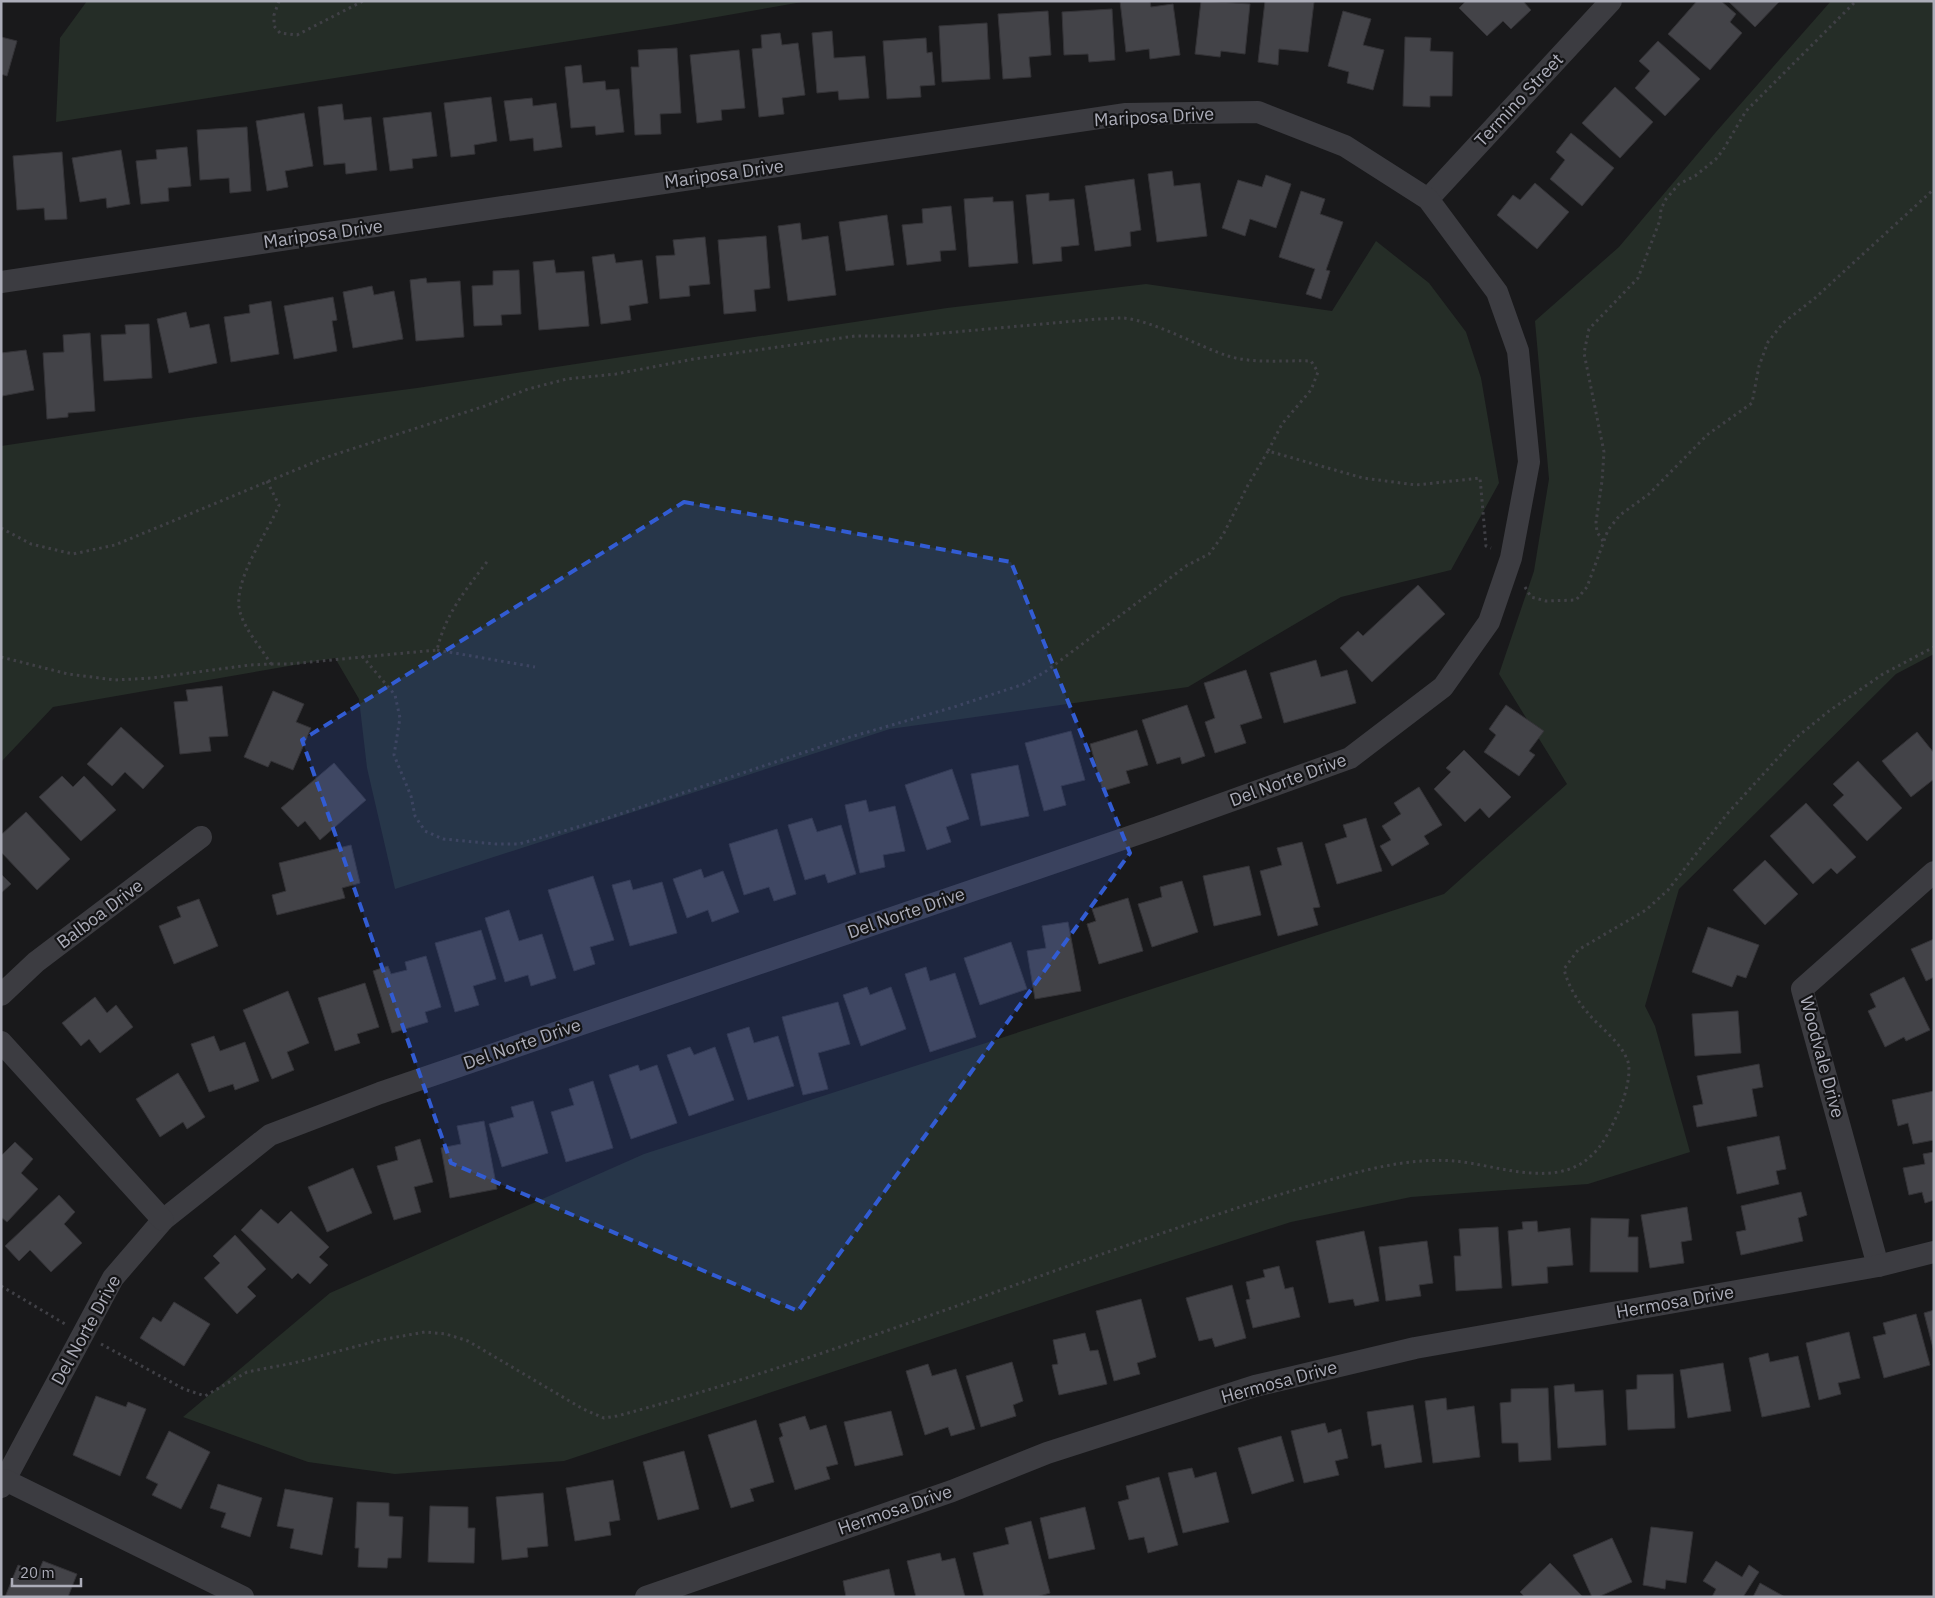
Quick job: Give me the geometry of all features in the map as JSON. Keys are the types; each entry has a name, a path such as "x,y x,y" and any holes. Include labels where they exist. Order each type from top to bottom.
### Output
{"street":[{"name":"Termino Street","path":"1428,198 1611,1"},
{"name":"Mariposa Drive","path":"1,282 1126,114 1258,112 1345,146 1428,198"},
{"name":"Del Norte Drive","path":"3,1483 112,1278 163,1220 270,1134 380,1093 1158,827 1350,758 1443,687 1489,622 1510,562 1529,462 1518,351 1498,292 1428,198"},
{"name":"Balboa Drive","path":"1,995 36,962 201,837"},
{"name":"Woodvale Drive","path":"1878,1266 1802,989 1934,872"},
{"path":"1,1042 163,1220"},
{"name":"Hermosa Drive","path":"646,1597 952,1491 1047,1453 1255,1386 1415,1348 1878,1266 1934,1252"},
{"path":"3,1483 242,1597"}],"path":[{"path":"280,1 274,15 274,26 280,33 297,35 363,1"},
{"path":"1604,541 1597,532 1596,522 1604,452 1584,353 1589,329 1638,278 1660,220 1660,209 1666,199 1679,184 1695,176 1716,159 1746,111 1856,1"},
{"path":"1268,451 1363,478 1407,484 1416,485 1480,478 1486,546 1505,555 1531,597 1546,601 1576,600 1587,586 1608,530 1620,515 1649,494 1707,435 1752,403 1759,366 1768,342 1783,323 1815,298 1934,189"},
{"path":"1,528 30,544 74,554 91,551 115,545 327,457 485,406 528,389 567,379 616,374 694,359 855,336 911,336 1125,318 1147,324 1228,356 1253,362 1274,360 1311,361 1318,372 1311,390 1282,424 1223,535 1209,554 1186,566 1045,672 1024,684 954,707 847,738 605,819 519,844 443,839 425,831 415,816 411,796 394,755 400,718 395,695 362,656"},
{"path":"267,481 279,504 245,574 238,597 240,615 271,664"},
{"path":"437,650 442,630 456,604 489,559"},
{"path":"1,1286 82,1334 184,1389 205,1396 247,1372 294,1364 380,1340 425,1332 446,1334 468,1341 595,1415 604,1418 717,1388 1210,1217 1345,1176 1402,1163 1445,1161 1506,1171 1552,1172 1574,1169 1592,1155 1606,1137 1625,1097 1629,1062 1616,1042 1587,1013 1569,986 1564,969 1578,950 1646,910 1668,890 1727,814 1797,737 1829,711 1883,674 1934,647"},
{"path":"1,657 68,674 114,680 152,678 250,665 289,664 437,650 535,667"}],"highlighted area":[{"path":"684,502 1011,562 1130,853 798,1311 451,1163 302,740"}],"shaded area":[{"path":"87,1 808,1 671,25 56,122 60,38"},
{"path":"1831,1 1934,1 1934,654 1896,674 1679,889 1645,1006 1655,1026 1690,1152 1588,1184 1411,1197 1291,1222 564,1461 395,1474 308,1462 183,1417 330,1293 644,1154 1444,894 1567,784 1499,674 1534,571 1549,479 1535,321 1619,247 1716,132"},
{"path":"1376,241 1429,283 1466,332 1481,378 1499,483 1451,570 1341,597 1188,687 890,729 395,889 367,768 359,699 335,658 53,707 1,762 1,446 189,418 417,388 947,308 1146,284 1332,311"}],"building":[{"path":"1120,1 1150,1 1151,7 1173,4 1180,55 1150,59 1149,49 1126,52"},
{"path":"1201,1 1250,4 1245,54 1221,51 1220,57 1195,54"},
{"path":"1265,1 1314,2 1308,52 1279,49 1278,65 1258,62"},
{"path":"1466,1 1523,1 1531,10 1511,29 1503,21 1487,36 1459,8"},
{"path":"1697,1 1721,1 1736,14 1730,22 1742,33 1710,70 1668,34"},
{"path":"1728,1 1780,1 1755,27"},
{"path":"1112,9 1115,60 1089,62 1088,54 1064,55 1062,12"},
{"path":"1048,11 1051,55 1029,57 1031,77 1003,79 998,14"},
{"path":"1343,11 1371,19 1363,45 1384,50 1373,90 1347,83 1349,72 1328,66"},
{"path":"987,23 990,79 942,82 939,26"},
{"path":"832,31 834,58 865,56 869,98 839,100 838,91 817,93 812,33"},
{"path":"780,33 782,45 798,43 805,95 782,98 784,114 759,117 752,49 762,48 761,35"},
{"path":"1,37 17,41 7,76 1,74"},
{"path":"1405,37 1431,38 1430,51 1453,52 1452,96 1430,96 1430,107 1403,106"},
{"path":"926,38 927,53 932,52 935,85 920,86 921,97 887,99 883,41"},
{"path":"1658,41 1700,79 1665,116 1635,88 1650,71 1639,61"},
{"path":"677,48 681,113 660,114 661,134 635,135 631,67 639,67 638,50"},
{"path":"739,50 745,108 721,110 722,120 697,123 690,55"},
{"path":"581,65 583,83 605,81 606,90 619,89 624,132 596,135 595,126 571,128 565,67"},
{"path":"1615,87 1653,122 1620,158 1582,123"},
{"path":"491,97 497,141 474,145 475,154 451,157 444,103"},
{"path":"532,98 533,106 556,103 562,147 534,151 533,138 510,141 504,101"},
{"path":"342,104 344,120 371,117 377,170 346,174 345,163 324,165 318,107"},
{"path":"431,112 437,156 412,159 413,168 390,171 383,118"},
{"path":"304,113 313,166 285,171 288,187 267,191 256,121"},
{"path":"247,127 251,191 230,193 229,178 200,180 197,130"},
{"path":"1571,133 1614,168 1582,206 1550,179 1565,160 1556,152"},
{"path":"187,147 191,186 168,188 169,201 141,204 136,161 157,159 156,150"},
{"path":"121,150 130,204 107,208 106,198 80,202 72,158"},
{"path":"62,152 67,219 45,220 44,208 17,210 13,156"},
{"path":"1172,171 1174,186 1200,183 1207,236 1157,242 1148,174"},
{"path":"1266,175 1291,184 1276,228 1250,219 1245,236 1222,228 1238,180 1262,187"},
{"path":"1134,179 1141,230 1130,232 1131,246 1095,251 1085,186"},
{"path":"1535,183 1569,212 1537,249 1497,215 1513,195 1520,200"},
{"path":"1301,191 1325,199 1320,214 1343,222 1326,270 1330,271 1321,299 1306,294 1315,269 1279,257"},
{"path":"1049,193 1049,201 1074,199 1079,245 1061,247 1062,261 1033,264 1026,195"},
{"path":"993,197 993,202 1013,201 1018,263 969,267 964,199"},
{"path":"951,206 956,250 940,251 941,261 907,265 902,225 923,223 922,209"},
{"path":"887,215 894,265 846,271 839,222"},
{"path":"800,223 802,240 828,236 836,295 788,301 778,226"},
{"path":"766,236 770,288 754,290 756,311 724,314 718,240"},
{"path":"705,237 710,284 689,286 690,296 660,299 656,256 675,255 673,240"},
{"path":"614,254 616,263 642,260 648,303 629,306 631,320 601,324 592,257"},
{"path":"554,260 556,273 584,271 589,326 539,330 533,262"},
{"path":"519,270 521,314 501,315 502,325 474,326 472,286 493,285 493,271"},
{"path":"426,278 427,283 460,281 464,337 416,341 410,280"},
{"path":"372,286 374,295 394,291 403,339 353,348 343,292"},
{"path":"333,297 337,320 332,321 337,351 294,359 284,306"},
{"path":"271,301 279,354 231,362 224,317 250,313 249,305"},
{"path":"186,312 190,328 209,324 217,363 169,373 157,319"},
{"path":"149,324 152,378 104,381 101,335 126,334 125,325"},
{"path":"90,333 95,411 68,413 68,417 47,419 43,353 64,352 63,335"},
{"path":"26,350 34,390 2,396 1,400 1,353"},
{"path":"1418,585 1445,614 1372,682 1340,648 1358,631 1363,636"},
{"path":"1316,660 1321,677 1347,670 1356,703 1284,723 1270,673"},
{"path":"1246,670 1262,718 1240,725 1246,743 1215,753 1205,722 1215,718 1204,683"},
{"path":"222,686 228,736 209,737 211,751 180,754 174,702 188,701 186,690"},
{"path":"273,691 304,704 296,722 311,728 293,770 271,761 268,767 244,757"},
{"path":"1187,705 1205,756 1182,764 1180,757 1157,764 1142,720"},
{"path":"1506,705 1544,731 1529,751 1535,755 1519,776 1484,752 1496,735 1489,729"},
{"path":"121,727 164,766 143,789 125,772 112,786 87,764"},
{"path":"1137,730 1148,765 1126,771 1130,783 1103,791 1090,744"},
{"path":"1071,731 1085,780 1061,786 1066,805 1044,811 1025,743"},
{"path":"1917,732 1934,753 1934,779 1911,797 1882,761"},
{"path":"1464,750 1511,797 1489,818 1480,808 1465,822 1434,789 1451,772 1446,768"},
{"path":"1858,761 1902,808 1867,841 1833,805 1844,795 1833,784"},
{"path":"334,763 366,800 320,840 305,821 298,827 281,808"},
{"path":"1018,765 1029,816 981,826 971,774"},
{"path":"952,769 969,819 946,827 951,842 927,850 905,785"},
{"path":"62,776 73,787 84,776 116,810 81,841 39,797"},
{"path":"1419,787 1442,825 1424,836 1429,844 1392,866 1380,846 1391,840 1382,826 1401,814 1394,803"},
{"path":"866,800 869,812 895,806 905,851 883,855 885,867 860,873 845,805"},
{"path":"1806,803 1856,857 1837,874 1831,868 1813,884 1770,836"},
{"path":"26,812 70,859 37,890 1,852 1,835"},
{"path":"812,818 817,832 841,825 856,874 828,883 825,874 805,880 788,825"},
{"path":"1366,818 1382,871 1337,884 1325,844 1347,837 1343,825"},
{"path":"777,829 796,894 774,901 769,887 744,895 729,844"},
{"path":"1302,842 1320,907 1313,908 1318,925 1278,936 1260,871 1282,865 1277,848"},
{"path":"351,845 360,883 342,888 345,898 277,915 272,895 286,891 279,863"},
{"path":"1765,860 1798,894 1765,925 1733,890"},
{"path":"1249,866 1261,915 1214,926 1203,876"},
{"path":"701,869 704,878 723,871 739,912 712,922 708,910 687,918 673,879"},
{"path":"1,874 11,884 1,893"},
{"path":"593,876 614,940 590,947 595,964 574,971 548,890"},
{"path":"630,880 633,890 662,882 677,933 630,946 612,885"},
{"path":"1182,881 1198,932 1152,947 1138,904 1162,897 1160,887"},
{"path":"1128,898 1143,951 1099,964 1087,924 1096,921 1092,909"},
{"path":"199,899 218,946 174,964 159,926 181,917 177,907"},
{"path":"509,910 519,941 542,934 556,978 531,986 528,975 505,982 485,918"},
{"path":"1068,922 1081,991 1035,999 1027,951 1046,948 1042,926"},
{"path":"1708,927 1759,945 1746,978 1737,975 1732,987 1692,972"},
{"path":"481,930 496,979 473,986 479,1005 455,1012 435,943"},
{"path":"1934,939 1934,977 1926,981 1911,949"},
{"path":"1011,942 1027,989 980,1005 964,958"},
{"path":"426,956 441,1007 425,1012 428,1022 392,1033 373,971 388,966 391,974 407,970 405,962"},
{"path":"926,967 930,981 955,973 976,1037 930,1052 905,974"},
{"path":"1904,977 1930,1030 1906,1041 1904,1037 1885,1047 1868,1011 1876,1007 1870,994"},
{"path":"365,983 379,1027 357,1034 360,1043 335,1051 318,998"},
{"path":"867,987 870,995 891,987 906,1029 861,1046 843,995"},
{"path":"288,991 309,1043 287,1052 294,1070 272,1079 243,1010"},
{"path":"95,997 107,1013 116,1005 133,1027 100,1053 89,1039 81,1046 62,1023"},
{"path":"838,1002 850,1044 818,1053 828,1089 803,1095 782,1017"},
{"path":"1738,1011 1741,1053 1695,1056 1692,1014"},
{"path":"749,1027 754,1043 778,1036 794,1086 748,1100 727,1034"},
{"path":"214,1036 220,1051 245,1042 259,1081 235,1090 233,1084 209,1092 191,1044"},
{"path":"690,1047 694,1055 715,1047 734,1100 689,1116 667,1055"},
{"path":"1759,1064 1763,1087 1752,1089 1757,1116 1697,1127 1693,1106 1703,1104 1697,1076"},
{"path":"638,1065 640,1071 657,1065 677,1123 631,1139 609,1075"},
{"path":"178,1073 205,1117 187,1129 183,1122 160,1137 136,1099"},
{"path":"593,1081 613,1148 566,1162 551,1112 574,1105 569,1089"},
{"path":"1934,1091 1934,1140 1913,1144 1908,1123 1898,1126 1892,1100"},
{"path":"533,1101 548,1153 502,1167 489,1124 514,1117 511,1107"},
{"path":"484,1121 497,1189 450,1198 441,1148 461,1144 457,1126"},
{"path":"1779,1136 1786,1169 1776,1171 1779,1184 1737,1194 1727,1147"},
{"path":"420,1139 433,1182 414,1187 421,1212 394,1220 377,1166 398,1160 395,1147"},
{"path":"15,1142 33,1159 21,1173 38,1189 7,1222 1,1217 1,1156"},
{"path":"1934,1152 1934,1200 1925,1203 1922,1192 1909,1195 1903,1168 1925,1164 1923,1154"},
{"path":"353,1168 372,1213 327,1232 308,1187"},
{"path":"1801,1192 1807,1215 1798,1218 1803,1241 1741,1255 1736,1232 1746,1230 1741,1206"},
{"path":"59,1195 75,1212 64,1224 82,1243 51,1272 30,1250 19,1261 5,1246"},
{"path":"1687,1207 1692,1240 1681,1242 1684,1263 1650,1268 1641,1215"},
{"path":"261,1209 278,1224 291,1211 329,1247 319,1257 328,1265 310,1284 298,1273 292,1279 241,1230"},
{"path":"1591,1218 1629,1219 1628,1237 1638,1237 1638,1272 1590,1272"},
{"path":"1537,1221 1538,1232 1570,1228 1573,1265 1547,1267 1548,1283 1512,1286 1508,1231 1523,1229 1522,1222"},
{"path":"1498,1227 1502,1288 1456,1291 1454,1256 1461,1256 1459,1229"},
{"path":"1364,1231 1379,1301 1355,1306 1353,1299 1329,1303 1316,1241"},
{"path":"235,1235 266,1269 247,1287 256,1296 237,1314 204,1278 220,1263 213,1256"},
{"path":"1427,1241 1433,1283 1419,1285 1421,1296 1386,1301 1379,1247"},
{"path":"1279,1266 1285,1289 1293,1287 1300,1317 1253,1328 1246,1300 1250,1299 1246,1282 1265,1277 1263,1270"},
{"path":"1232,1285 1246,1338 1215,1347 1212,1338 1199,1341 1186,1298"},
{"path":"1141,1299 1156,1357 1137,1363 1140,1374 1114,1381 1096,1311"},
{"path":"174,1302 210,1324 184,1366 140,1338 153,1317 161,1322"},
{"path":"1934,1310 1934,1352 1924,1313"},
{"path":"1916,1314 1930,1365 1884,1378 1873,1337 1886,1334 1883,1323"},
{"path":"1849,1332 1860,1378 1838,1383 1841,1394 1819,1400 1806,1343"},
{"path":"1085,1333 1090,1351 1098,1350 1107,1384 1059,1395 1052,1365 1058,1364 1053,1340"},
{"path":"1768,1353 1770,1362 1798,1356 1810,1407 1762,1417 1749,1358"},
{"path":"1012,1362 1023,1401 1013,1405 1016,1416 981,1427 966,1376"},
{"path":"1723,1363 1731,1411 1688,1418 1680,1370"},
{"path":"928,1364 932,1376 956,1369 975,1429 951,1436 948,1427 925,1435 906,1371"},
{"path":"1673,1374 1675,1428 1628,1430 1626,1390 1637,1389 1637,1375"},
{"path":"1574,1384 1575,1392 1603,1390 1606,1445 1558,1448 1554,1386"},
{"path":"1548,1388 1551,1460 1519,1462 1518,1443 1502,1443 1500,1403 1511,1402 1511,1389"},
{"path":"96,1396 126,1407 128,1402 146,1409 120,1476 73,1455"},
{"path":"1446,1398 1447,1410 1474,1406 1480,1457 1433,1463 1425,1401"},
{"path":"1413,1405 1422,1462 1385,1468 1381,1444 1372,1446 1367,1412"},
{"path":"891,1411 903,1455 855,1466 844,1422"},
{"path":"805,1416 810,1430 826,1425 838,1464 826,1467 830,1479 795,1490 779,1438 783,1436 779,1424"},
{"path":"756,1420 774,1482 750,1489 754,1501 731,1508 708,1435"},
{"path":"1325,1423 1328,1433 1341,1429 1348,1458 1335,1461 1339,1475 1304,1483 1291,1431"},
{"path":"169,1431 210,1452 181,1509 152,1495 158,1484 146,1478"},
{"path":"1281,1436 1294,1481 1252,1494 1238,1448"},
{"path":"684,1451 699,1509 658,1520 643,1462"},
{"path":"1192,1468 1195,1478 1216,1472 1229,1522 1183,1533 1168,1473"},
{"path":"1159,1477 1178,1545 1148,1553 1144,1537 1129,1540 1118,1502 1129,1499 1126,1486"},
{"path":"613,1480 620,1520 609,1522 611,1535 575,1541 566,1488"},
{"path":"218,1484 262,1498 250,1537 221,1527 226,1513 210,1508"},
{"path":"285,1489 333,1498 322,1555 290,1548 294,1529 277,1526"},
{"path":"543,1493 548,1546 527,1548 528,1557 502,1560 496,1497"},
{"path":"357,1502 389,1503 389,1516 403,1517 401,1558 388,1558 387,1568 358,1567 359,1548 355,1548"},
{"path":"430,1506 468,1507 468,1528 475,1528 474,1563 428,1562"},
{"path":"1085,1507 1095,1549 1049,1559 1040,1518"},
{"path":"1031,1521 1050,1593 1036,1597 984,1597 973,1553 1009,1544 1005,1528"},
{"path":"1651,1527 1693,1532 1686,1583 1666,1580 1665,1589 1643,1585"},
{"path":"1612,1538 1632,1582 1598,1597 1592,1597 1573,1555"},
{"path":"940,1553 942,1561 955,1558 965,1597 916,1597 907,1561"},
{"path":"43,1561 77,1574 68,1597 5,1597 18,1565 38,1573"},
{"path":"1716,1561 1742,1577 1749,1565 1759,1572 1743,1597 1712,1597 1716,1589 1703,1581"},
{"path":"1550,1563 1583,1597 1525,1597 1520,1592"},
{"path":"889,1569 895,1597 846,1597 843,1581"},
{"path":"1760,1583 1785,1597 1753,1597"}]}
